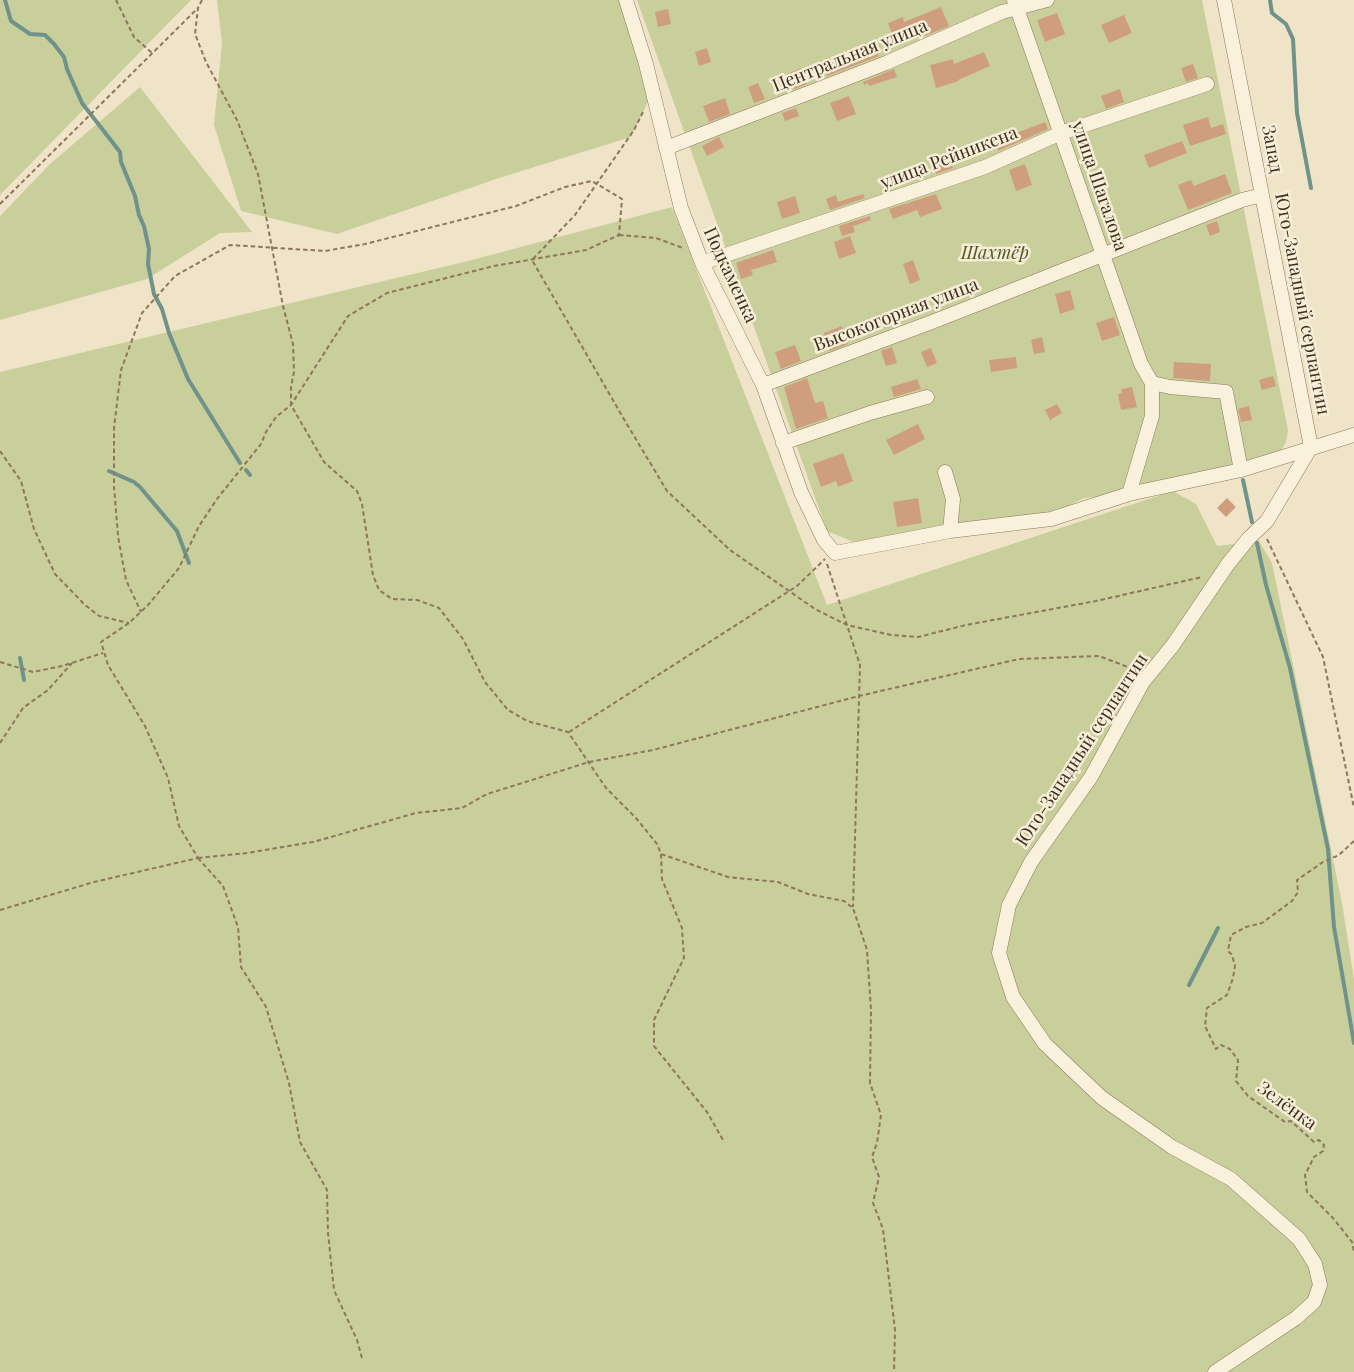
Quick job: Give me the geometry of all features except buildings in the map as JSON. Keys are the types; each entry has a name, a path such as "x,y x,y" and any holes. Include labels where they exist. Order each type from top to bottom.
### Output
{"street":[{"name":"Подкаменка","path":"626,0 653,91 681,208 702,263 763,385 801,492 824,540 835,553 950,531"},
{"name":"Центральная улица","path":"666,148 886,63 1016,3 1047,0"},
{"name":"Запад","path":"1224,0 1262,195"},
{"name":"улица Шагалова","path":"1016,3 1141,364 1152,383"},
{"name":"улица Рейникена","path":"702,263 985,167 1061,133 1207,84"},
{"name":"Высокогорная улица","path":"763,385 932,322 1242,200 1262,195"},
{"name":"Юго-Западный серпантин","path":"1215,1372 1296,1318 1314,1302 1320,1285 1315,1264 1299,1239 1231,1179 1172,1147 1102,1098 1045,1044 1013,997 999,953 1009,906 1031,862 1091,777 1143,682 1173,645 1225,569 1249,538 1265,523 1310,442 1262,195"},
{"path":"1129,494 1152,416 1152,383 1226,392 1241,470"},
{"path":"783,443 870,413 927,397"},
{"path":"945,472 953,499 950,531 1051,519 1129,494 1285,458 1310,442 1354,435"}],"path":[{"path":"116,0 134,37 152,53"},
{"path":"0,204 198,8 202,0"},
{"path":"198,8 195,34 206,62 237,120 258,174 293,344 294,372 291,405 324,462 357,491 362,504 373,575 379,590 392,599 417,600 439,608 463,639 485,682 508,710 527,721 568,732 606,788 636,818 657,844 661,854 662,879 682,928 684,958 654,1020 654,1046 707,1112 723,1140"},
{"path":"532,260 575,214 598,184 634,130 653,91"},
{"path":"141,612 126,580 118,536 114,486 114,428 121,370 142,313 176,276 230,245 325,251 365,244 516,206 565,187 592,181 622,199 619,235"},
{"path":"362,1358 357,1340 334,1290 328,1233 327,1190 300,1142 289,1083 266,1007 241,967 238,927 223,886 198,858 179,826 168,778 145,726 108,665 101,642 141,612 179,568 199,526 231,480 261,444 276,417 291,405 348,316 387,293 494,266 586,250 619,235 657,238 689,250 702,263"},
{"path":"532,260 667,491 730,550 815,609 847,625 891,635 918,637 966,625 1201,578 1225,569"},
{"path":"0,451 21,481 34,529 55,574 99,616 129,623"},
{"path":"1265,523 1269,544 1323,657 1354,808"},
{"path":"568,732 797,586 826,559 860,665 853,908 867,950 871,1010 870,1083 881,1115 877,1143 872,1157 879,1177 873,1203 883,1229 896,1330 894,1372"},
{"path":"0,662 33,672 103,653"},
{"path":"0,910 94,882 198,858 247,853 313,842 416,813 462,808 487,794 589,762 653,750 859,696 1019,659 1099,656 1133,669 1143,682"},
{"path":"0,743 23,708 48,690 72,663"},
{"name":"Зелёнка","path":"1354,841 1339,855 1323,862 1297,880 1298,892 1292,901 1262,923 1246,927 1231,935 1228,951 1232,955 1235,966 1233,978 1227,995 1207,1008 1205,1026 1216,1050 1221,1045 1230,1049 1238,1060 1236,1081 1248,1096 1285,1122 1291,1121 1314,1142 1320,1140 1324,1145 1323,1151 1314,1157 1305,1175 1307,1192 1353,1242 1354,1252"},
{"path":"661,854 728,877 778,882 808,894 844,901 853,908"}],"green space":[{"path":"0,0 191,0 0,195"},
{"path":"217,0 626,0 653,91 631,137 499,178 337,234 241,211 214,125 222,43"},
{"name":"Шахтёр","path":"637,0 1202,0 1288,430 1286,442 1281,451 1122,495 1084,498 1056,512 856,543 827,531"},
{"path":"140,87 252,232 220,233 147,279 0,320 0,216 50,164"},
{"path":"672,207 827,605 1173,491 1196,504 1217,546 1259,541 1272,563 1342,903 1354,979 1354,1372 0,1372 0,372 468,261"}],"waterway":[{"path":"5,0 11,21 30,34 45,35 64,57 82,103 120,152 121,162 144,226 154,294 162,309 169,333 188,379 240,463"},
{"path":"1270,0 1272,13 1286,24 1293,39 1297,113 1311,188"},
{"path":"246,470 250,475"},
{"path":"109,471 140,487 177,531 189,563"},
{"path":"1243,480 1252,522"},
{"path":"1257,543 1266,585 1290,668 1328,849 1334,927 1354,1043"},
{"path":"20,658 24,680"},
{"path":"1189,985 1218,928"}]}
